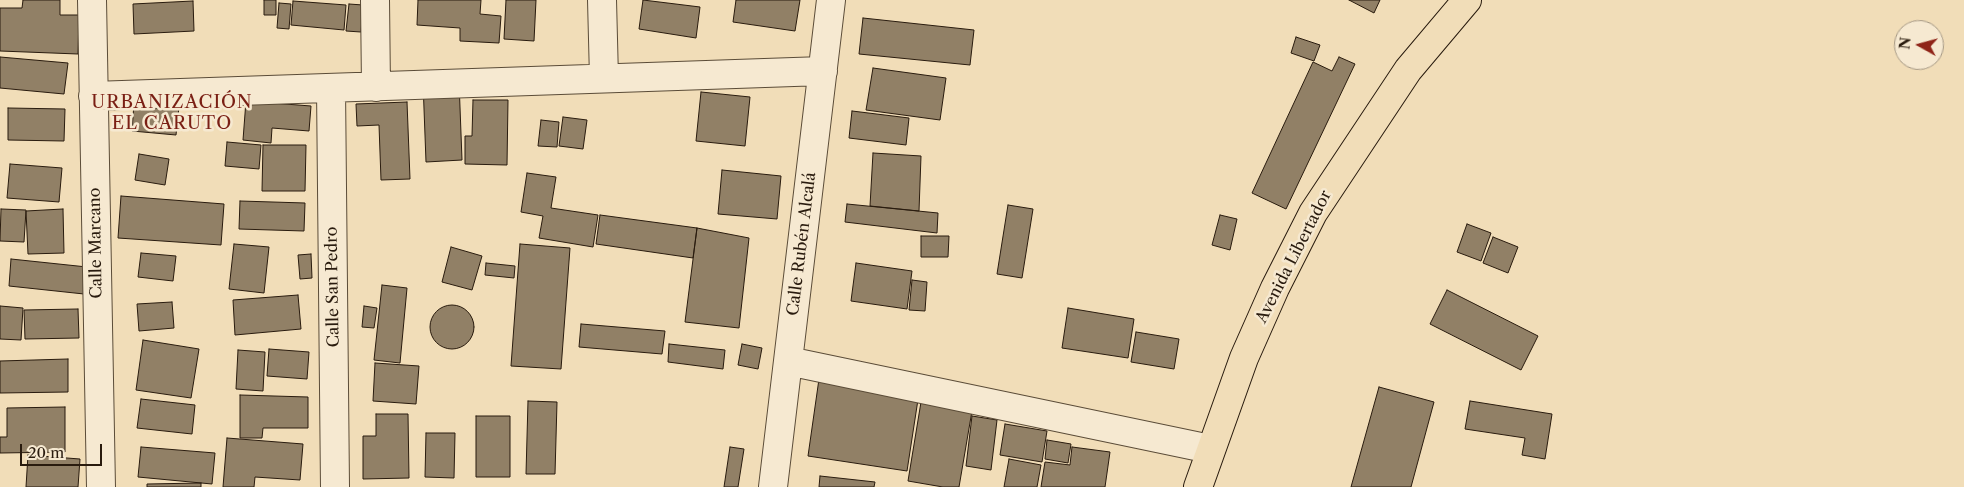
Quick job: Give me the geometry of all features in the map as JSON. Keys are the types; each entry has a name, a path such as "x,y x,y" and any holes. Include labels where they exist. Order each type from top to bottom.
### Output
{"highway":[{"name":"Avenida Libertador","path":"1198,487 1244,358 1274,288 1313,213 1408,70 1466,0"}],"street":[{"name":"Calle Marcano","path":"92,0 101,487"},
{"path":"374,0 376,86"},
{"path":"602,0 604,78"},
{"name":"Calle Rubén Alcalá","path":"773,487 831,0"},
{"path":"94,96 823,71"},
{"name":"Calle San Pedro","path":"330,88 335,487"},
{"path":"788,361 1210,449"}],"building":[{"path":"23,0 60,0 60,15 79,15 78,54 0,51 0,8 22,8"},
{"path":"264,0 276,0 276,15 264,15"},
{"path":"418,0 481,0 480,14 501,16 499,43 460,41 460,28 417,25"},
{"path":"506,0 536,0 534,41 504,39"},
{"path":"643,0 700,7 696,38 639,29"},
{"path":"736,0 800,0 795,31 733,22"},
{"path":"1349,0 1380,0 1374,13"},
{"path":"193,1 194,31 134,34 133,4"},
{"path":"293,1 346,5 344,30 291,25"},
{"path":"279,3 291,4 289,29 277,28"},
{"path":"349,4 363,5 361,32 346,31"},
{"path":"863,18 974,30 970,65 859,54"},
{"path":"1296,37 1320,45 1314,61 1291,53"},
{"path":"0,57 68,63 64,94 0,88"},
{"path":"1339,57 1355,64 1286,209 1252,193 1313,62 1332,71"},
{"path":"873,68 946,78 940,120 866,110"},
{"path":"459,81 462,160 426,162 423,82"},
{"path":"701,92 750,97 745,146 696,141"},
{"path":"473,100 508,100 507,165 465,164 465,136 472,136"},
{"path":"246,101 311,106 309,131 272,128 271,143 243,140"},
{"path":"407,102 410,179 381,180 379,125 357,126 356,104"},
{"path":"134,103 179,107 176,135 132,131"},
{"path":"8,108 65,109 64,141 8,140"},
{"path":"852,111 909,118 906,145 849,138"},
{"path":"563,117 587,120 583,149 559,146"},
{"path":"541,120 559,122 557,147 538,146"},
{"path":"227,142 261,145 259,169 225,166"},
{"path":"263,145 306,145 305,191 262,191"},
{"path":"873,153 921,156 919,211 870,206"},
{"path":"139,154 169,159 165,185 135,180"},
{"path":"10,164 62,168 59,202 7,198"},
{"path":"722,170 781,176 777,219 718,214"},
{"path":"527,173 556,177 551,208 598,215 593,247 539,238 543,216 521,212"},
{"path":"121,196 224,204 221,245 118,238"},
{"path":"240,201 305,203 304,231 239,229"},
{"path":"847,204 938,213 937,233 845,222"},
{"path":"1008,205 1033,209 1022,278 997,274"},
{"path":"1,209 26,210 24,242 0,241"},
{"path":"63,209 64,253 28,254 26,211"},
{"path":"600,215 697,228 693,258 596,244"},
{"path":"1220,215 1237,219 1230,250 1212,245"},
{"path":"1467,224 1491,233 1481,261 1457,252"},
{"path":"697,228 749,238 739,328 685,322"},
{"path":"921,236 949,236 948,257 921,257"},
{"path":"1493,237 1518,247 1508,273 1483,263"},
{"path":"234,244 269,247 264,293 229,289"},
{"path":"520,244 570,248 561,369 511,366"},
{"path":"451,247 482,256 472,290 442,282"},
{"path":"141,253 176,256 173,281 138,277"},
{"path":"311,254 312,278 300,279 298,255"},
{"path":"11,259 87,267 84,294 9,286"},
{"path":"486,263 515,266 514,278 485,275"},
{"path":"856,263 912,271 907,309 851,301"},
{"path":"912,280 927,282 925,311 909,310"},
{"path":"382,285 407,288 400,363 374,360"},
{"path":"1447,290 1538,336 1521,370 1430,324"},
{"path":"298,295 301,329 235,335 233,300"},
{"path":"172,302 174,328 139,331 137,304"},
{"path":"452,305 464,309 470,315 474,327 470,339 464,345 452,349 440,345 434,339 430,327 434,315 440,309"},
{"path":"0,306 23,308 21,340 0,339"},
{"path":"364,306 377,308 374,328 362,327"},
{"path":"1068,308 1134,319 1128,358 1062,348"},
{"path":"78,309 79,338 25,339 24,310"},
{"path":"581,324 665,331 662,354 579,347"},
{"path":"1136,332 1179,339 1174,369 1131,362"},
{"path":"143,340 199,349 191,398 136,390"},
{"path":"669,344 725,350 723,369 668,362"},
{"path":"742,344 762,348 758,369 738,365"},
{"path":"269,349 309,352 307,379 267,376"},
{"path":"238,350 265,352 263,391 236,389"},
{"path":"68,359 68,392 0,393 0,361"},
{"path":"375,363 419,366 416,404 373,401"},
{"path":"819,379 919,393 907,471 808,456"},
{"path":"1379,387 1434,402 1411,487 1351,487"},
{"path":"240,395 308,397 308,428 263,428 262,438 240,438"},
{"path":"922,396 973,405 959,487 943,487 908,481"},
{"path":"141,399 195,405 192,434 137,428"},
{"path":"528,401 557,402 555,474 526,474"},
{"path":"1470,401 1552,414 1545,459 1522,455 1525,438 1465,429"},
{"path":"65,407 65,452 0,453 0,437 7,437 7,408"},
{"path":"376,414 408,414 409,478 363,479 363,436 376,436"},
{"path":"476,416 510,416 510,477 476,477"},
{"path":"972,416 997,420 991,470 966,466"},
{"path":"1005,424 1047,431 1042,462 1000,455"},
{"path":"426,433 455,433 454,478 425,477"},
{"path":"227,438 303,444 300,480 255,477 254,487 223,487"},
{"path":"1047,440 1071,444 1068,463 1045,459"},
{"path":"141,447 215,453 212,484 138,477"},
{"path":"730,447 744,449 738,487 724,487"},
{"path":"1072,447 1110,452 1105,487 1041,487 1045,462 1070,465"},
{"path":"28,455 80,459 78,487 26,487"},
{"path":"1009,459 1041,465 1037,487 1004,487"},
{"path":"820,476 875,482 874,487 819,487"},
{"path":"201,483 201,487 147,487 147,484"}],"district":[{"name":"URBANIZACIÓN EL CARUTO","path":"172,113"}]}
